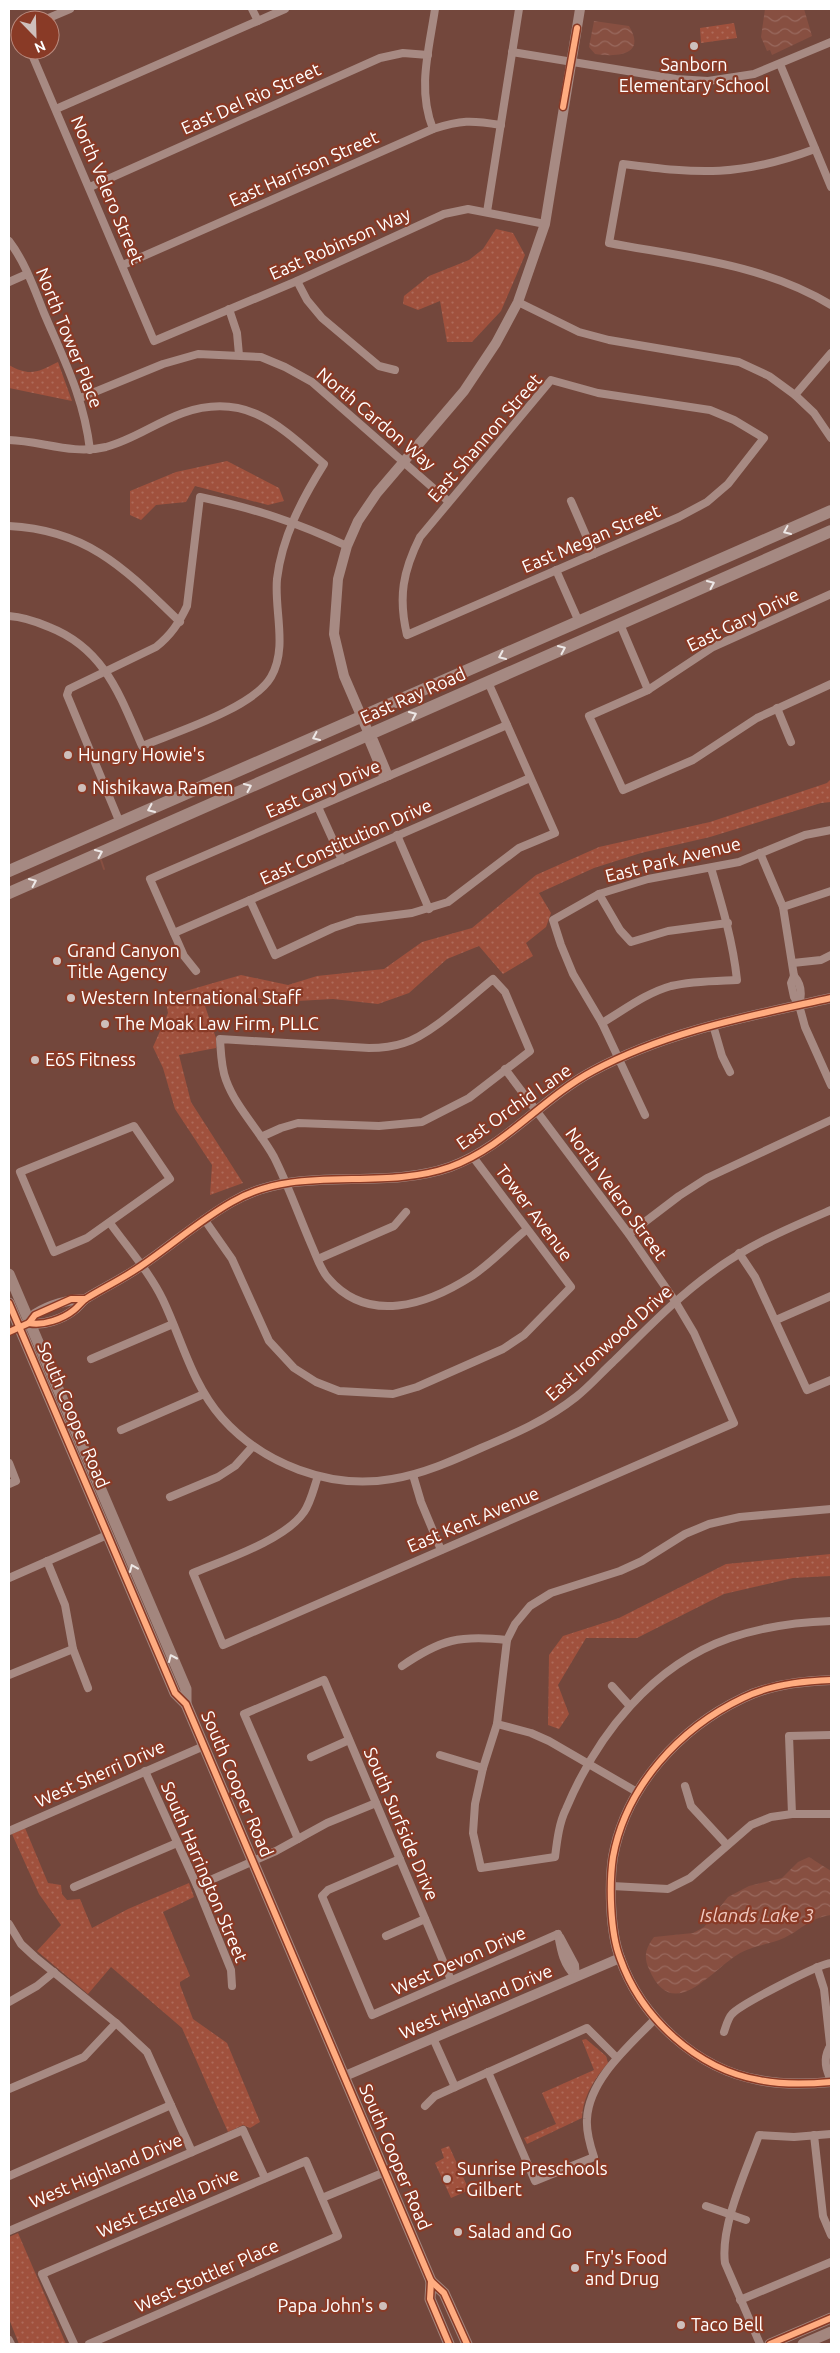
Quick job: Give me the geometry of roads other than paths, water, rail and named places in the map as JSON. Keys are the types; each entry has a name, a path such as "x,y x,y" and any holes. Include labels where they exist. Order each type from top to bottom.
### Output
{"main road":[{"name":"East Ray Road","path":"9,871 831,511"},
{"name":"East Ray Road","path":"9,893 831,531"},
{"path":"48,854 55,873"},
{"name":"South Cooper Road","path":"9,1274 19,1328"},
{"name":"South Cooper Road","path":"9,1303 112,1533 186,1689 186,1704 431,2281 444,2293 468,2344"},
{"name":"South Cooper Road","path":"431,2281 430,2299 449,2344"},
{"path":"770,2344 831,2318"},
{"path":"803,2344 831,2332"}],"street":[{"path":"252,9 258,20"},
{"path":"56,109 285,9"},
{"path":"433,129 426,111 424,88 435,9"},
{"path":"487,212 520,9"},
{"path":"387,777 369,742 369,734 344,676 334,634 338,578 347,546 358,521 372,500 464,391 496,343 518,302 545,224 580,9"},
{"path":"512,52 676,79 708,81 743,76 780,64 831,42"},
{"name":"East Del Rio Street","path":"90,187 380,58 403,53 428,55"},
{"name":"North Velero Street","path":"34,60 90,187 154,342"},
{"path":"780,64 831,187"},
{"name":"East Harrison Street","path":"123,265 433,129 455,122 473,120 501,125"},
{"path":"814,149 781,162 749,169 718,172 685,172 623,164 609,243 751,270 800,288 831,305"},
{"name":"East Robinson Way","path":"154,342 297,281 444,214 468,209 545,224"},
{"name":"North Tower Place","path":"9,241 17,252 27,274 80,398 86,421 90,450"},
{"path":"9,282 27,274"},
{"path":"297,281 307,300 322,318 379,366 395,370"},
{"path":"518,302 580,332 609,340 739,362 770,376 795,395 814,413 831,438"},
{"path":"229,309 237,333 240,355"},
{"path":"795,395 831,353"},
{"name":"North Cardon Way","path":"80,398 162,364 198,354 261,357 285,367 312,382 448,501"},
{"name":"East Shannon Street","path":"407,635 403,600 408,561 420,537 448,501 551,380 598,393 710,410 734,420 764,438"},
{"path":"9,440 26,441 71,450 90,450 108,446 184,413 210,408 236,408 262,415 279,426 324,464 307,491 293,521 282,554 277,579 278,652 271,676 251,697 231,709 142,746 107,672 93,655 63,632 26,618 9,616"},
{"name":"East Megan Street","path":"407,635 679,517 707,502 728,484 764,438"},
{"path":"120,823 67,695 69,689 156,647 167,638 180,622 187,606 200,496 251,508 293,521 347,546"},
{"path":"571,501 594,554"},
{"path":"9,526 54,533 84,543 130,574 180,622"},
{"path":"556,570 579,622"},
{"name":"East Gary Drive","path":"777,708 757,718 693,760 623,790 589,716 648,690 713,647 831,594"},
{"path":"620,624 648,690"},
{"path":"250,900 275,955 334,928 357,920 429,909 453,898 520,848 555,833 488,682"},
{"path":"791,742 777,708 831,684"},
{"name":"East Gary Drive","path":"174,934 150,879 507,725"},
{"name":"East Constitution Drive","path":"174,934 530,778"},
{"path":"318,807 342,860"},
{"name":"East Park Avenue","path":"602,1024 573,974 553,920 599,894 648,879 739,862 805,835 831,830"},
{"path":"398,835 429,909"},
{"path":"760,853 779,893 783,907 793,963 794,976 791,983 794,997 799,1005 805,1027 831,1085"},
{"path":"645,1115 602,1024 651,994 671,986 692,982 737,980 728,923 711,868"},
{"path":"783,907 831,891"},
{"path":"599,894 620,930 631,942 668,931 728,923"},
{"path":"174,934 184,956 196,970"},
{"path":"793,963 821,960 831,955"},
{"path":"261,1137 281,1128 298,1124 379,1126 422,1122 469,1098 530,1051 505,992 493,979 424,1034 406,1043 389,1047 220,1039 222,1064 226,1081 274,1158 327,1278 344,1292 362,1302 378,1307 398,1307 451,1287 473,1275 526,1230"},
{"name":"East Orchid Lane","path":"19,1328 35,1315 71,1299 85,1299 114,1284 204,1219 234,1200 260,1189 285,1183 313,1180 391,1180 427,1174 473,1157 560,1092 592,1071 618,1058 666,1038 713,1025 831,998"},
{"path":"713,1025 722,1056 730,1072"},
{"name":"North Velero Street","path":"505,1069 629,1234 676,1301 694,1333 734,1423"},
{"path":"629,1234 679,1196 707,1178 831,1120"},
{"path":"134,1126 170,1179 110,1223 87,1238 54,1252 20,1172 134,1126"},
{"name":"Tower Avenue","path":"204,1219 232,1259 269,1341 294,1368 316,1382 339,1391 393,1394 425,1383 503,1349 524,1335 571,1288 473,1157"},
{"name":"East Ironwood Drive","path":"110,1223 163,1299 204,1394 222,1418 253,1446 295,1469 341,1480 368,1481 391,1480 435,1468 527,1429 554,1414 578,1396 676,1301 739,1253 770,1236 831,1210"},
{"path":"318,1259 394,1226 406,1212"},
{"path":"739,1253 755,1277 808,1390 831,1380"},
{"path":"776,1320 831,1296"},
{"path":"90,1359 173,1324"},
{"path":"121,1430 204,1394"},
{"name":"East Kent Avenue","path":"318,1476 305,1512 291,1526 273,1538 193,1573 223,1645 734,1423"},
{"path":"170,1497 218,1477 234,1466 253,1446"},
{"path":"9,1463 12,1483"},
{"path":"413,1474 421,1502 441,1550"},
{"path":"831,1509 740,1517 709,1524 685,1534 642,1561 620,1571 551,1593 530,1606 515,1624 507,1640 497,1724 483,1768 475,1804 473,1833 481,1868 555,1857 565,1810 588,1764 608,1731 629,1705 657,1679 692,1656 728,1639 788,1624 831,1621"},
{"path":"9,1578 112,1533"},
{"path":"47,1562 65,1605 73,1650 88,1688"},
{"path":"402,1666 421,1653 457,1638 476,1636 507,1640"},
{"path":"9,1676 73,1650"},
{"name":"South Surfside Drive","path":"298,1839 244,1714 324,1680 451,1980"},
{"path":"817,1967 824,1989 830,2050 826,2056 826,2070 831,2081 792,2084 759,2080 734,2073 693,2053 655,2019 633,1986 620,1958 612,1910 613,1857 622,1827 637,1792 668,1751 717,1712 744,1697 775,1687 807,1681 831,1680"},
{"path":"612,1686 629,1705"},
{"path":"497,1724 530,1733 637,1792"},
{"path":"792,1814 789,1736 831,1735"},
{"path":"311,1756 349,1740"},
{"name":"West Sherri Drive","path":"9,1831 204,1746"},
{"path":"440,1755 483,1768"},
{"name":"South Harrington Street","path":"145,1771 197,1886 231,1970 232,1986"},
{"path":"685,1786 691,1806 727,1845"},
{"path":"197,1886 253,1861 326,1823 376,1803"},
{"path":"612,1886 668,1888 690,1878 751,1825 771,1816 831,1814"},
{"path":"74,1887 177,1843"},
{"name":"West Devon Drive","path":"400,1859 328,1890 322,1896 372,2015 558,1934 572,1958 576,1977"},
{"path":"386,1936 425,1919"},
{"path":"9,1924 21,1944 116,2023 147,2052 192,2152"},
{"name":"West Highland Drive","path":"345,2076 620,1958"},
{"path":"724,2032 732,2014 817,1967 831,1963"},
{"path":"9,2002 37,1986 54,1972"},
{"path":"488,2072 535,2181 594,2157 588,2138 587,2118 593,2098 617,2058 655,2019"},
{"path":"9,2089 84,2056 116,2023"},
{"path":"425,2106 435,2096 587,2028 617,2058"},
{"path":"433,2038 455,2087"},
{"path":"9,2176 171,2105"},
{"name":"West Highland Drive","path":"9,2231 243,2130 265,2178"},
{"path":"760,2344 725,2263 723,2250 731,2216 759,2135 794,2137 831,2134"},
{"path":"814,2135 823,2216 831,2235"},
{"name":"West Estrella Drive","path":"74,2344 42,2274 306,2161 322,2198"},
{"path":"322,2198 385,2172"},
{"name":"West Stottler Place","path":"89,2344 338,2236 322,2198"},
{"path":"706,2206 746,2220"},
{"path":"740,2300 831,2262"},
{"path":"9,2340 10,2344"}],"water":[{"path":"765,9 804,9 812,36 772,55 770,50 767,51 761,37"},
{"path":"594,21 629,26 634,36 632,49 620,54 595,54 589,47"},
{"name":"Islands Lake 3","path":"809,1857 831,1871 831,1915 816,1919 784,1938 742,1952 692,1989 680,1993 669,1992 658,1985 646,1960 647,1949 654,1937 693,1933 704,1927 728,1897 749,1886 782,1878 798,1862"}],"waterway":[{"path":"101,860 104,869"}],"place":[{"name":"Sanborn Elementary School","path":"694,46"},
{"name":"Hungry Howie's","path":"68,755"},
{"name":"Nishikawa Ramen","path":"82,788"},
{"name":"Grand Canyon Title Agency","path":"57,961"},
{"name":"Western International Staff","path":"71,998"},
{"name":"The Moak Law Firm, PLLC","path":"105,1024"},
{"name":"EōS Fitness","path":"35,1060"},
{"name":"Sunrise Preschools - Gilbert","path":"447,2179"},
{"name":"Salad and Go","path":"458,2232"},
{"name":"Fry's Food and Drug","path":"575,2268"},
{"name":"Papa John's","path":"383,2306"},
{"name":"Taco Bell","path":"681,2325"}]}
